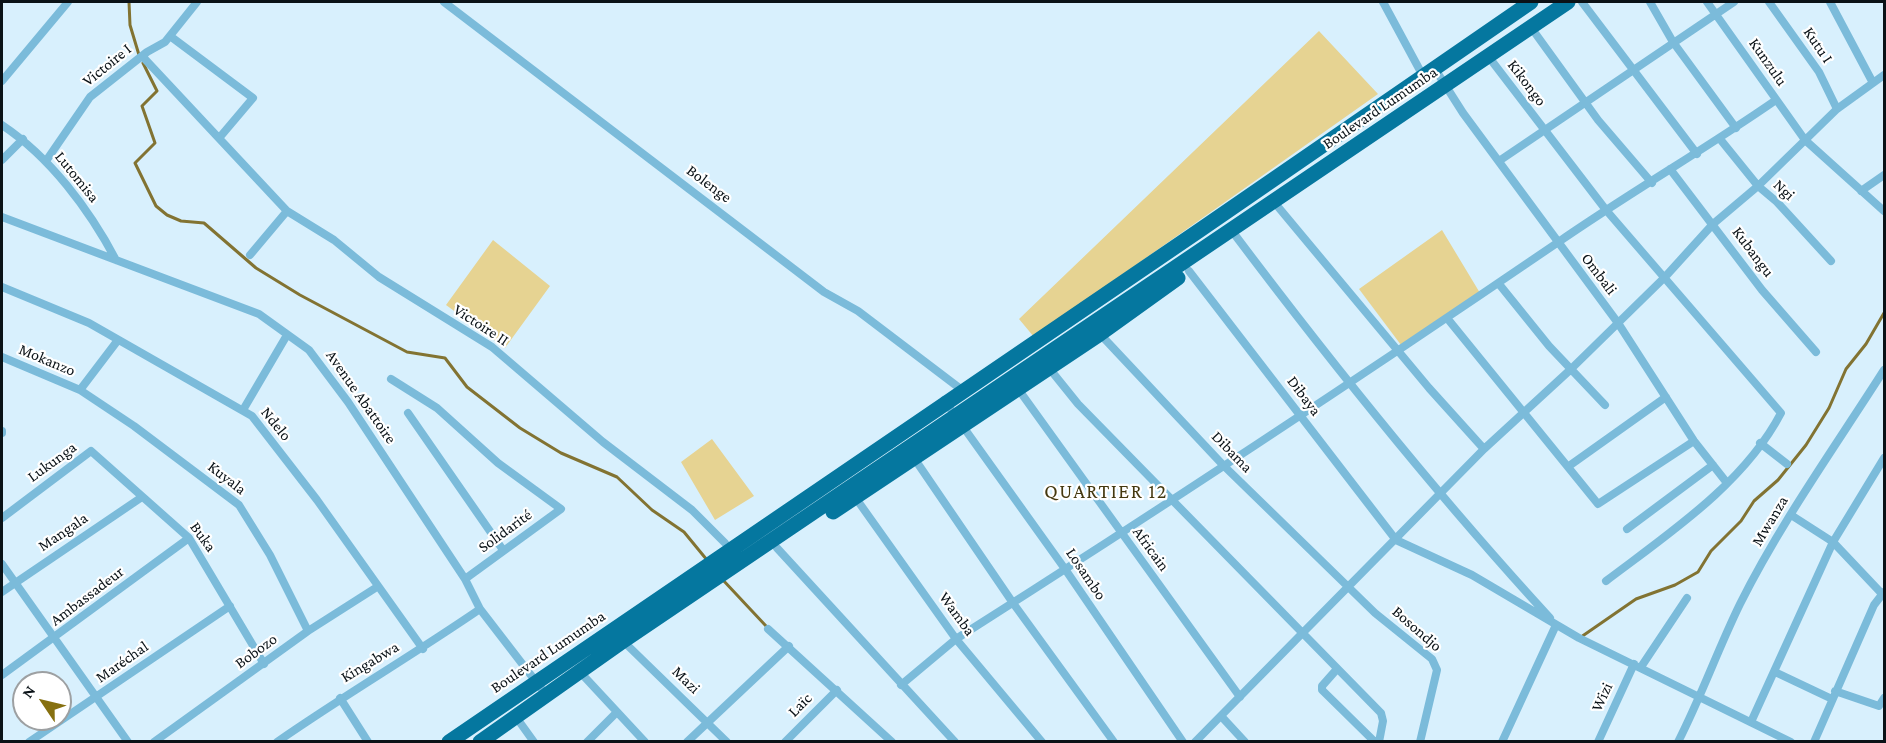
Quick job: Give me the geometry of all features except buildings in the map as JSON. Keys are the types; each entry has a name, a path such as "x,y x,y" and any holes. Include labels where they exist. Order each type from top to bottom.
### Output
{"highway":[{"name":"Boulevard Lumumba","path":"1200,231 1531,2"},
{"name":"Boulevard Lumumba","path":"710,577 1232,231 1568,2"},
{"path":"672,600 710,577 1151,263 1200,231"},
{"path":"710,577 710,554 725,543 960,386 1159,246 1200,231"},
{"path":"672,600 710,577 777,548 855,497 1049,369 1189,271 1212,244"},
{"name":"Boulevard Lumumba","path":"480,741 623,641 672,600"},
{"name":"Boulevard Lumumba","path":"448,741 535,681 672,600"}],"street":[{"path":"2,81 68,2"},
{"name":"Victoire I","path":"46,161 90,97 142,56 165,42 197,2"},
{"name":"Bolenge","path":"444,2 824,291 858,311 960,386 986,410"},
{"name":"Ombali","path":"1383,2 1429,72 1445,85 1557,243 1618,323 1694,441 1727,483"},
{"path":"1582,2 1697,154"},
{"path":"1650,2 1673,42 1736,128"},
{"name":"Kunzulu","path":"1707,2 1805,140 1884,211"},
{"path":"1499,160 1543,128 1734,2"},
{"name":"Kutu I","path":"1769,2 1819,72 1837,109"},
{"name":"Kutu I","path":"1830,2 1873,83"},
{"path":"1530,26 1585,102 1652,183"},
{"path":"170,36 254,98 220,137"},
{"name":"Victoire II","path":"142,56 287,211 328,236 379,277 492,347 603,442 692,510 725,543"},
{"name":"Kikongo","path":"1488,56 1606,210 1747,376 1780,411 1761,443"},
{"path":"1196,741 1484,449 1570,370 1665,277 1713,224 1758,186 1837,109 1884,75"},
{"path":"901,685 956,639 1299,415 1351,384 1606,210 1697,154 1776,100"},
{"name":"Lutomisa","path":"2,125 23,139 46,161 99,229 116,260"},
{"path":"2,160 23,139"},
{"name":"Ngi","path":"1720,139 1758,186 1777,202 1831,261"},
{"name":"Kubangu","path":"1670,169 1762,290 1816,352"},
{"path":"1861,191 1884,176"},
{"path":"1274,202 1484,449"},
{"path":"250,255 287,211"},
{"name":"Avenue Abattoire","path":"2,217 259,314 309,350 348,402 465,579 480,609 547,696"},
{"path":"1232,231 1351,384 1492,555 1556,625"},
{"name":"Dibaya","path":"1189,271 1396,540"},
{"path":"1499,284 1570,370 1605,405"},
{"name":"Ndelo","path":"2,287 89,323 252,416 316,500 423,649"},
{"path":"1447,318 1598,504 1694,441"},
{"name":"Dibama","path":"1100,334 1223,465 1348,587"},
{"path":"243,410 287,335"},
{"path":"80,390 118,340"},
{"name":"Mokanzo","path":"2,357 80,390"},
{"name":"Africain","path":"1000,358 1018,389 1120,534 1240,697"},
{"path":"1049,369 1078,404 1170,500 1381,713 1383,722 1377,741 1322,690 1322,686 1337,669"},
{"name":"Mwanza","path":"1678,741 1701,697 1739,606 1791,515 1884,370"},
{"name":"Solidarité","path":"391,380 431,403 498,463 561,508 465,579"},
{"name":"Kuyala","path":"80,390 239,505 270,555 308,631"},
{"path":"1569,466 1666,397"},
{"name":"Losambo","path":"942,398 1065,569 1183,741"},
{"path":"408,413 503,550"},
{"path":"1606,581 1670,533 1727,483 1761,443 1787,464"},
{"name":"Buka","path":"91,451 189,538 264,664"},
{"name":"Lukunga","path":"2,518 91,451"},
{"path":"914,458 1013,603 1114,741"},
{"path":"1751,722 1833,542 1884,458"},
{"path":"1627,529 1713,465"},
{"name":"Mangala","path":"2,592 142,496"},
{"name":"Wamba","path":"855,497 956,639 1037,740"},
{"path":"1791,515 1833,542 1884,594 1874,605 1814,741"},
{"name":"Ambassadeur","path":"2,675 189,538"},
{"path":"1396,540 1472,575 1556,625 1791,741"},
{"path":"777,548 955,741"},
{"path":"2,564 128,741"},
{"name":"Bobozo","path":"154,741 308,631 377,587"},
{"name":"Bosondjo","path":"1348,587 1436,665 1435,679 1420,741"},
{"name":"Wizi","path":"1598,741 1637,666 1687,598"},
{"name":"Maréchal","path":"29,741 98,697 230,606"},
{"name":"Kingabwa","path":"277,741 340,698 423,649 480,609"},
{"path":"1502,741 1556,625"},
{"path":"768,629 837,690 886,739"},
{"name":"Mazi","path":"623,641 727,741"},
{"path":"687,741 789,646"},
{"path":"580,672 645,741"},
{"path":"1775,672 1834,695 1879,706 1884,698"},
{"name":"Laïc","path":"785,741 837,690"},
{"path":"340,698 368,741"},
{"path":"587,741 617,712"},
{"path":"1221,716 1245,741"},
{"path":"516,717 534,741"}],"shaded area":[{"path":"1319,31 1378,94 1034,337 1019,319"},
{"path":"1442,230 1480,293 1401,345 1359,289"},
{"path":"493,240 550,286 505,348 446,305"},
{"path":"712,439 754,496 715,520 681,462"}],"waterway":[{"path":"129,2 130,25 139,55"},
{"path":"143,63 157,91 142,106 155,143 135,163 156,206 167,215 181,221 204,223 256,268 300,295 407,352 445,358 467,387 520,428 561,453 617,477 652,510 684,532 707,560"},
{"path":"1581,637 1636,599 1675,585 1698,572 1711,551 1741,521 1754,501 1778,480 1806,445 1829,408 1846,369 1866,344 1884,313"},
{"path":"722,579 766,626"}],"district":[{"name":"QUARTIER 12","path":"1106,492"}]}
